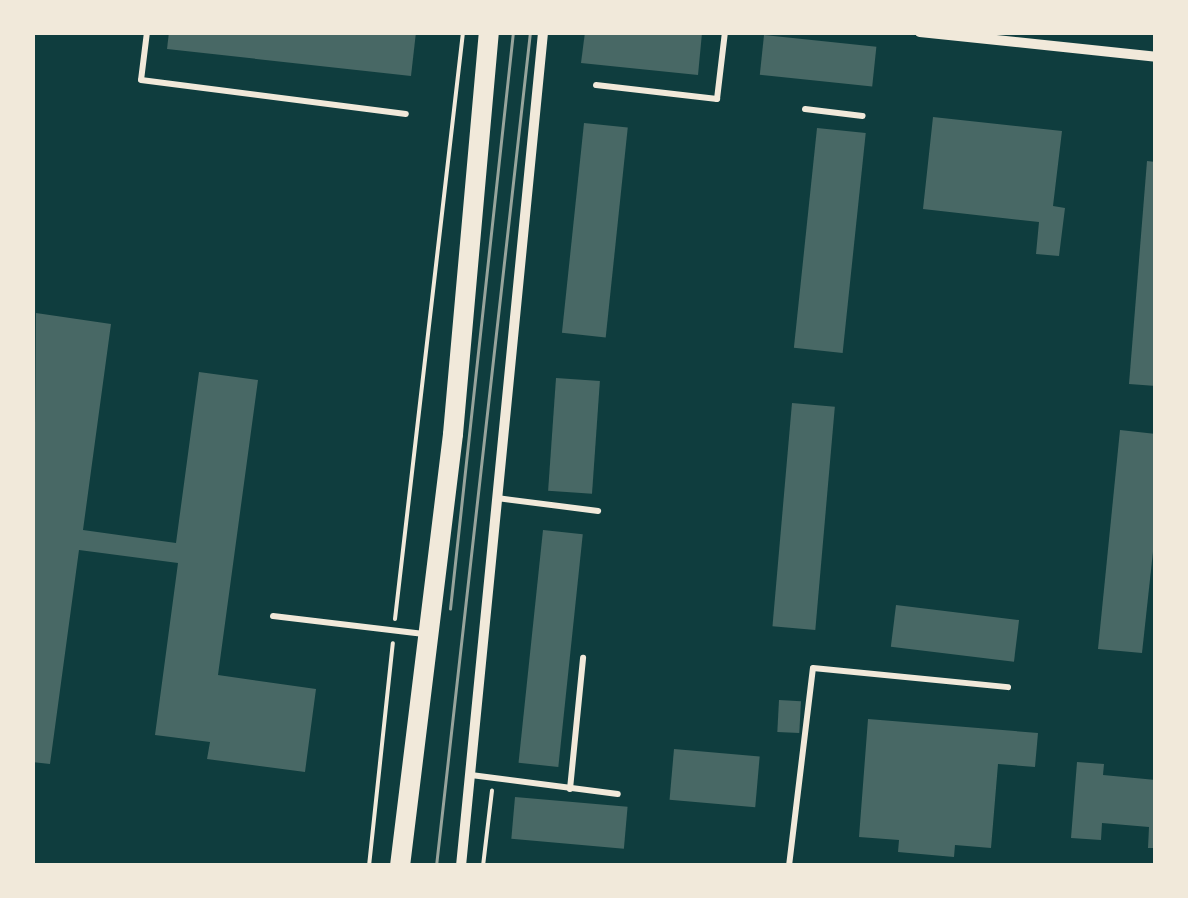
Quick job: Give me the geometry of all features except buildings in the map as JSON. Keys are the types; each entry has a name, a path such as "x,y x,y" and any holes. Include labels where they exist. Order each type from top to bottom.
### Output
{"main road":[{"path":"400,866 425,635 453,434 489,32"}],"street":[{"path":"461,866 543,32"},
{"path":"920,32 1156,57"}],"lane":[{"path":"147,32 141,80 406,114"},
{"path":"596,85 717,98 725,32"},
{"path":"805,108 863,116"},
{"path":"497,498 598,510"},
{"path":"273,616 425,635"},
{"path":"570,788 583,658"},
{"path":"789,866 813,668 1008,687"},
{"path":"468,774 618,794"}],"path":[{"path":"369,866 464,32"},
{"path":"483,866 493,778"}],"tram line":[{"path":"450,609 513,32"},
{"path":"436,866 530,32"}]}
